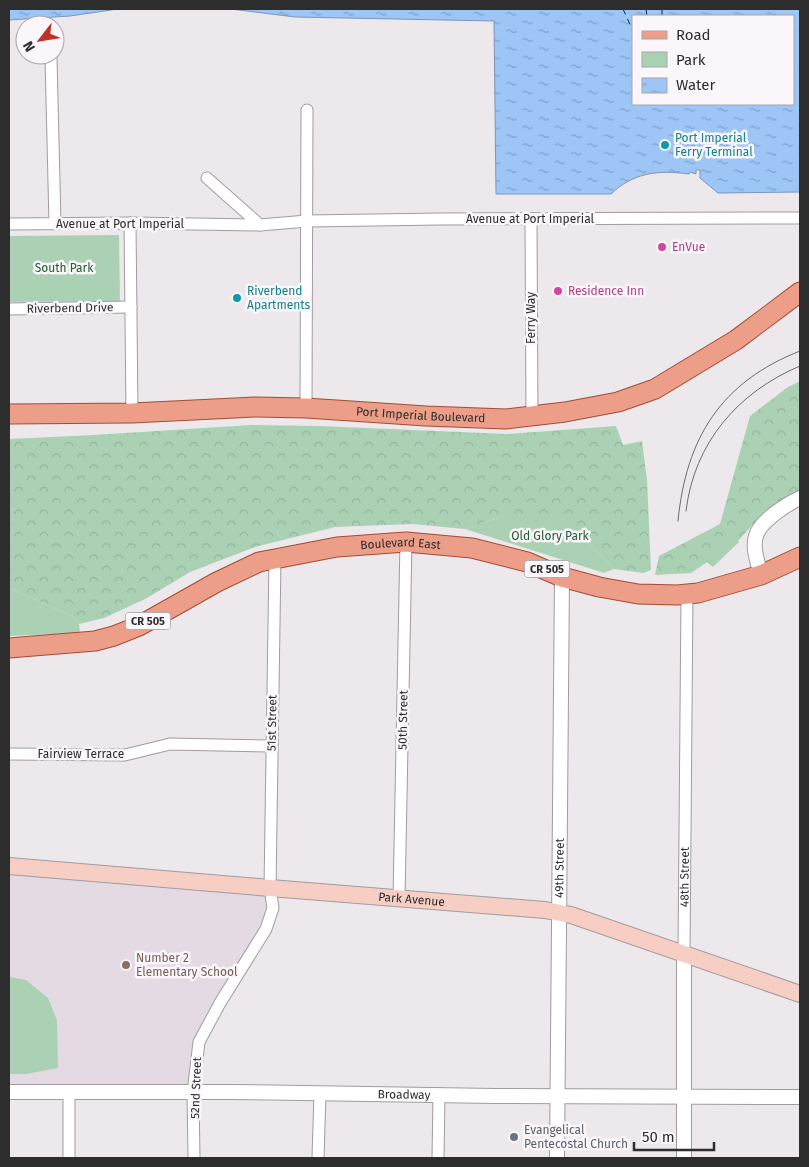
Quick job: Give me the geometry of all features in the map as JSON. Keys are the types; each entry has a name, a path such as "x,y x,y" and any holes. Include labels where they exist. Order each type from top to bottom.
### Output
{"main road":[{"name":"Port Imperial Boulevard","path":"9,414 132,413 255,407 506,419 532,417 618,402 655,389 736,340 800,292"},
{"name":"Boulevard East","path":"9,648 96,642 139,626 217,582 259,562 337,546 406,542 472,548 527,562 562,577 599,587 638,594 687,595 761,575 800,557"},
{"name":"Park Avenue","path":"9,866 545,910 560,913 684,953 800,994"}],"street":[{"path":"50,65 55,224"},
{"path":"306,408 307,110"},
{"path":"207,178 260,225"},
{"name":"Avenue at Port Imperial","path":"9,224 260,225 307,221 800,218"},
{"name":"Ferry Way","path":"531,219 532,417"},
{"name":"Riverbend Drive","path":"130,223 132,413"},
{"name":"Riverbend Drive","path":"9,309 131,307"},
{"path":"761,575 756,556 756,535 770,516 787,504 800,498"},
{"name":"50th Street","path":"400,898 406,542"},
{"name":"51st Street","path":"270,888 275,558"},
{"name":"49th Street","path":"557,1158 562,577"},
{"name":"48th Street","path":"684,1158 687,595"},
{"name":"Fairview Terrace","path":"9,754 125,755 170,744 272,746"},
{"name":"52nd Street","path":"194,1158 194,1093 199,1042 220,1003 266,929 273,908 270,888"},
{"name":"Broadway","path":"9,1092 800,1097"},
{"path":"69,1092 69,1158"},
{"path":"318,1158 320,1093"},
{"path":"438,1158 440,1094"}],"shaded area":[{"name":"Number 2 Elementary School","path":"9,859 272,882 272,907 207,1024 194,1090 9,1087"}],"green space":[{"name":"South Park","path":"119,235 120,301 9,302 9,236"},
{"path":"800,381 800,490 765,511 737,542 691,573 655,575 659,556 720,524 750,416 788,387"},
{"path":"251,425 507,434 616,426 623,445 642,441 647,480 651,570 643,573 614,569 581,535 500,517 465,529 412,524 335,527 255,547 190,572 147,598 104,618 79,624 72,616 9,588 9,439"},
{"name":"Old Glory Park","path":"500,517 557,517 581,535 614,569 604,573 465,529"},
{"path":"731,531 739,542 713,567 705,561"},
{"path":"9,588 72,616 79,624 80,633 9,636"},
{"path":"9,977 26,980 48,998 57,1020 58,1068 26,1074 9,1074"}],"water":[{"path":"9,9 118,9 65,16 15,15 15,20 9,20"},
{"path":"231,9 800,9 800,192 718,193 700,178 700,170 696,170 696,174 690,172 689,174 667,172 647,174 629,181 611,194 496,194 494,21 295,17"}],"ferry route":[{"path":"623,9 632,29"},
{"path":"646,9 647,15"},
{"path":"662,9 662,15"}],"tram line":[{"path":"678,521 682,491 689,464 699,439 712,416 749,379 772,364 800,351"},
{"path":"686,511 698,463 709,442 723,423 739,405 757,390 800,366"}],"place":[{"name":"Port Imperial Ferry Terminal","path":"665,145"},
{"name":"EnVue","path":"662,247"},
{"name":"Residence Inn","path":"558,291"},
{"name":"Riverbend Apartments","path":"237,298"},
{"name":"Number 2 Elementary School","path":"126,965"},
{"name":"Evangelical Pentecostal Church","path":"514,1137"}]}
